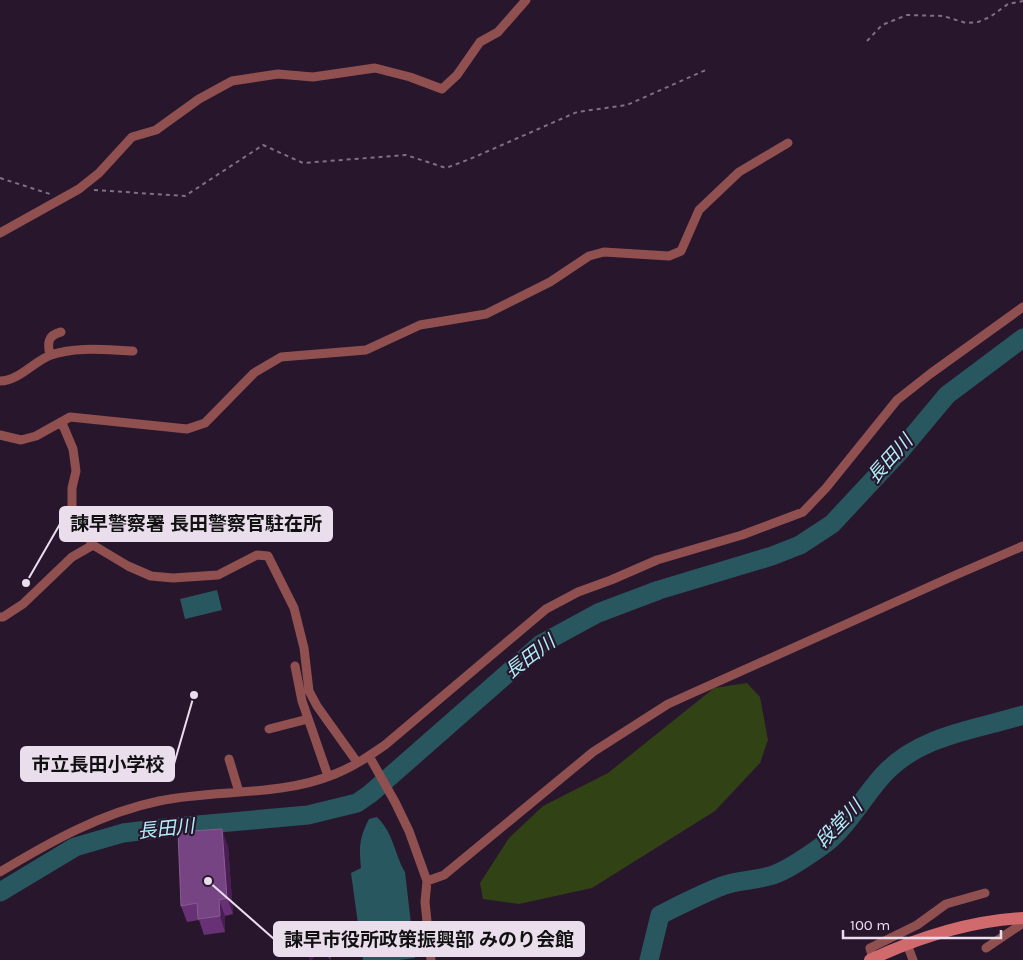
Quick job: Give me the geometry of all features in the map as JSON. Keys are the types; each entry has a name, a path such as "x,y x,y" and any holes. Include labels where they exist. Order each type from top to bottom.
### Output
{"main road":[{"path":"872,959 935,933 975,923 1023,918"}],"street":[{"path":"0,233 79,189 100,173 132,137 156,130 200,98 232,81 278,74 313,77 374,68 410,77 442,89 457,75 480,42 498,32 526,0"},
{"path":"0,435 21,440 36,436 70,417 187,429 205,423 254,374 281,357 366,350 420,325 486,314 550,282 589,256 604,252 669,256 681,251 699,210 739,172 788,143"},
{"path":"0,872 49,843 93,821 158,801 208,793 258,791 303,784 328,776 357,762 370,760 384,745 546,608 578,592 657,560 742,535 803,512 826,488 897,400 1023,307"},
{"path":"50,355 49,338 61,332"},
{"path":"0,381 8,381 50,355 70,351 132,351"},
{"path":"62,423 73,448 76,471 72,488 72,506 81,527 94,546 128,566 151,576 173,578 218,575 257,555 268,556 294,608 304,648 310,691 317,706 357,762"},
{"path":"0,617 23,604 72,557 94,546"},
{"path":"427,881 444,875 593,752 668,704 942,580 1023,546"},
{"path":"295,666 302,701 328,776"},
{"path":"269,729 308,719"},
{"path":"229,759 239,792"},
{"path":"370,760 395,802 409,831 427,881 425,902 431,960"},
{"path":"872,959 870,948 917,925 946,904 985,893"},
{"path":"986,948 1023,923"},
{"path":"907,944 913,960"}],"path":[{"path":"867,41 882,25 907,15 943,16 966,23 978,22 990,17 1008,4 1023,1"},
{"path":"79,189 185,196 263,145 303,163 406,155 446,168 577,112 627,105 708,69"},
{"path":"0,178 62,199"}],"green space":[{"path":"747,683 760,697 768,740 760,763 715,811 592,888 519,904 483,899 480,883 509,838 543,806 608,773 714,688"}],"shaded area":[{"path":"217,590 222,610 185,619 180,599"},
{"path":"377,817 387,830 405,872 415,958 363,960 351,873 361,868 360,849 363,832 369,819"}],"building":[{"path":"222,829 227,898 219,900 220,916 198,919 197,903 181,906 178,832"}],"waterway":[{"name":"長田川","path":"0,892 75,847 123,833 308,815 357,803 370,794 541,644 598,613 659,590 772,556 800,545 832,524 901,450 947,395 1023,338"},
{"name":"段堂川","path":"649,960 660,915 722,886 771,876 802,859 834,836 885,773 899,760 915,750 949,735 1023,715"}],"place":[{"name":"諫早警察署 長田警察官駐在所","path":"26,583"},
{"name":"市立長田小学校","path":"194,695"},
{"name":"諫早市役所政策振興部 みのり会館","path":"208,881"}]}
